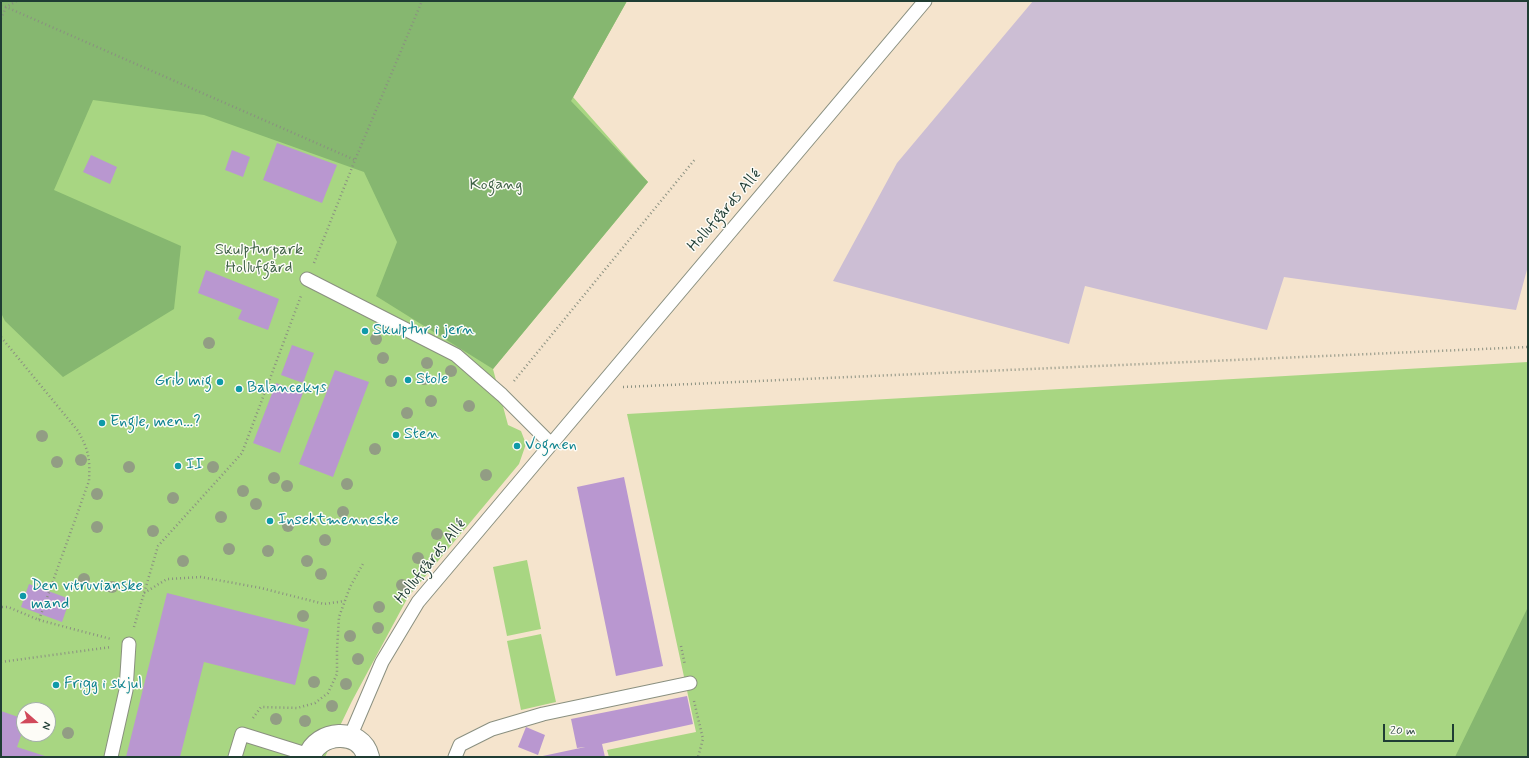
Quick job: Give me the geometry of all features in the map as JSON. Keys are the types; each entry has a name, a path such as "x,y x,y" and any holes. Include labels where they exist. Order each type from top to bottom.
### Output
{"street":[{"path":"309,756 316,744 326,738 338,735 350,737 360,744 368,757"}],"lane":[{"name":"Hollufgårds Allé","path":"350,737 382,662 418,602 925,1"},
{"path":"307,280 456,355 502,395 551,444"},
{"path":"111,757 126,690 129,644"},
{"path":"455,757 460,745 492,729 543,714 690,683"},
{"path":"235,757 242,734 309,756"}],"path":[{"path":"1,19 6,7 17,1"},
{"path":"129,644 158,546 242,453 307,280 355,160 422,1"},
{"path":"1,6 355,160"},
{"path":"502,395 696,158"},
{"path":"1,337 78,431 86,446 90,462 89,481 39,620"},
{"path":"599,388 1528,346"},
{"path":"242,734 261,707 297,708 314,703 328,693 337,674 339,617 350,587 364,562"},
{"path":"144,593 167,579 201,577 261,588 324,604 345,601"},
{"path":"1,607 8,607 39,620 129,644"},
{"path":"1,662 129,644"}],"shaded area":[{"path":"1033,1 1528,1 1528,266 1516,310 1284,277 1267,330 1085,286 1069,344 833,281 897,163"}],"green space":[{"name":"Skulpturpark Hollufgård","path":"1,1 627,1 573,97 648,182 493,369 508,425 521,431 526,444 519,464 408,597 352,701 325,757 1,757"},
{"name":"Kogang","path":"1,1 627,1 571,101 648,182 493,369 376,296 397,242 364,172 204,115 93,100 54,190 181,246 174,309 63,377 5,321 1,313"},
{"path":"1528,362 1528,757 609,757 607,750 696,732 627,414"},
{"path":"527,560 541,629 507,636 493,567"},
{"path":"1528,607 1528,757 1455,757"},
{"path":"541,634 556,702 521,710 507,641"}],"building":[{"path":"277,143 337,165 322,203 263,180"},
{"path":"232,150 250,157 243,177 225,170"},
{"path":"91,155 117,167 110,184 83,172"},
{"path":"206,270 279,299 268,330 238,319 242,310 198,293"},
{"path":"292,345 314,353 303,383 281,375"},
{"path":"335,370 369,382 333,477 299,464"},
{"path":"276,383 303,393 280,453 253,443"},
{"path":"624,477 663,666 616,676 577,487"},
{"path":"29,584 70,599 62,622 21,607"},
{"path":"167,593 309,629 295,685 204,662 180,757 126,757"},
{"path":"687,696 693,724 602,744 605,757 538,757 585,747 577,748 571,719"},
{"path":"1,711 16,716 16,742 19,742 17,747 48,757 1,757"},
{"path":"526,727 545,735 538,755 518,747"}],"place":[{"name":"Skulptur i jern","path":"365,331"},
{"name":"Stole","path":"408,380"},
{"name":"Grib mig","path":"220,382"},
{"name":"Balancekys","path":"239,389"},
{"name":"Engle, men...?","path":"102,423"},
{"name":"Sten","path":"396,435"},
{"name":"Vognen","path":"517,446"},
{"name":"II","path":"178,466"},
{"name":"Insektmenneske","path":"270,521"},
{"name":"Den vitruvianske mand","path":"23,596"},
{"name":"Frigg i skjul","path":"56,685"}]}
